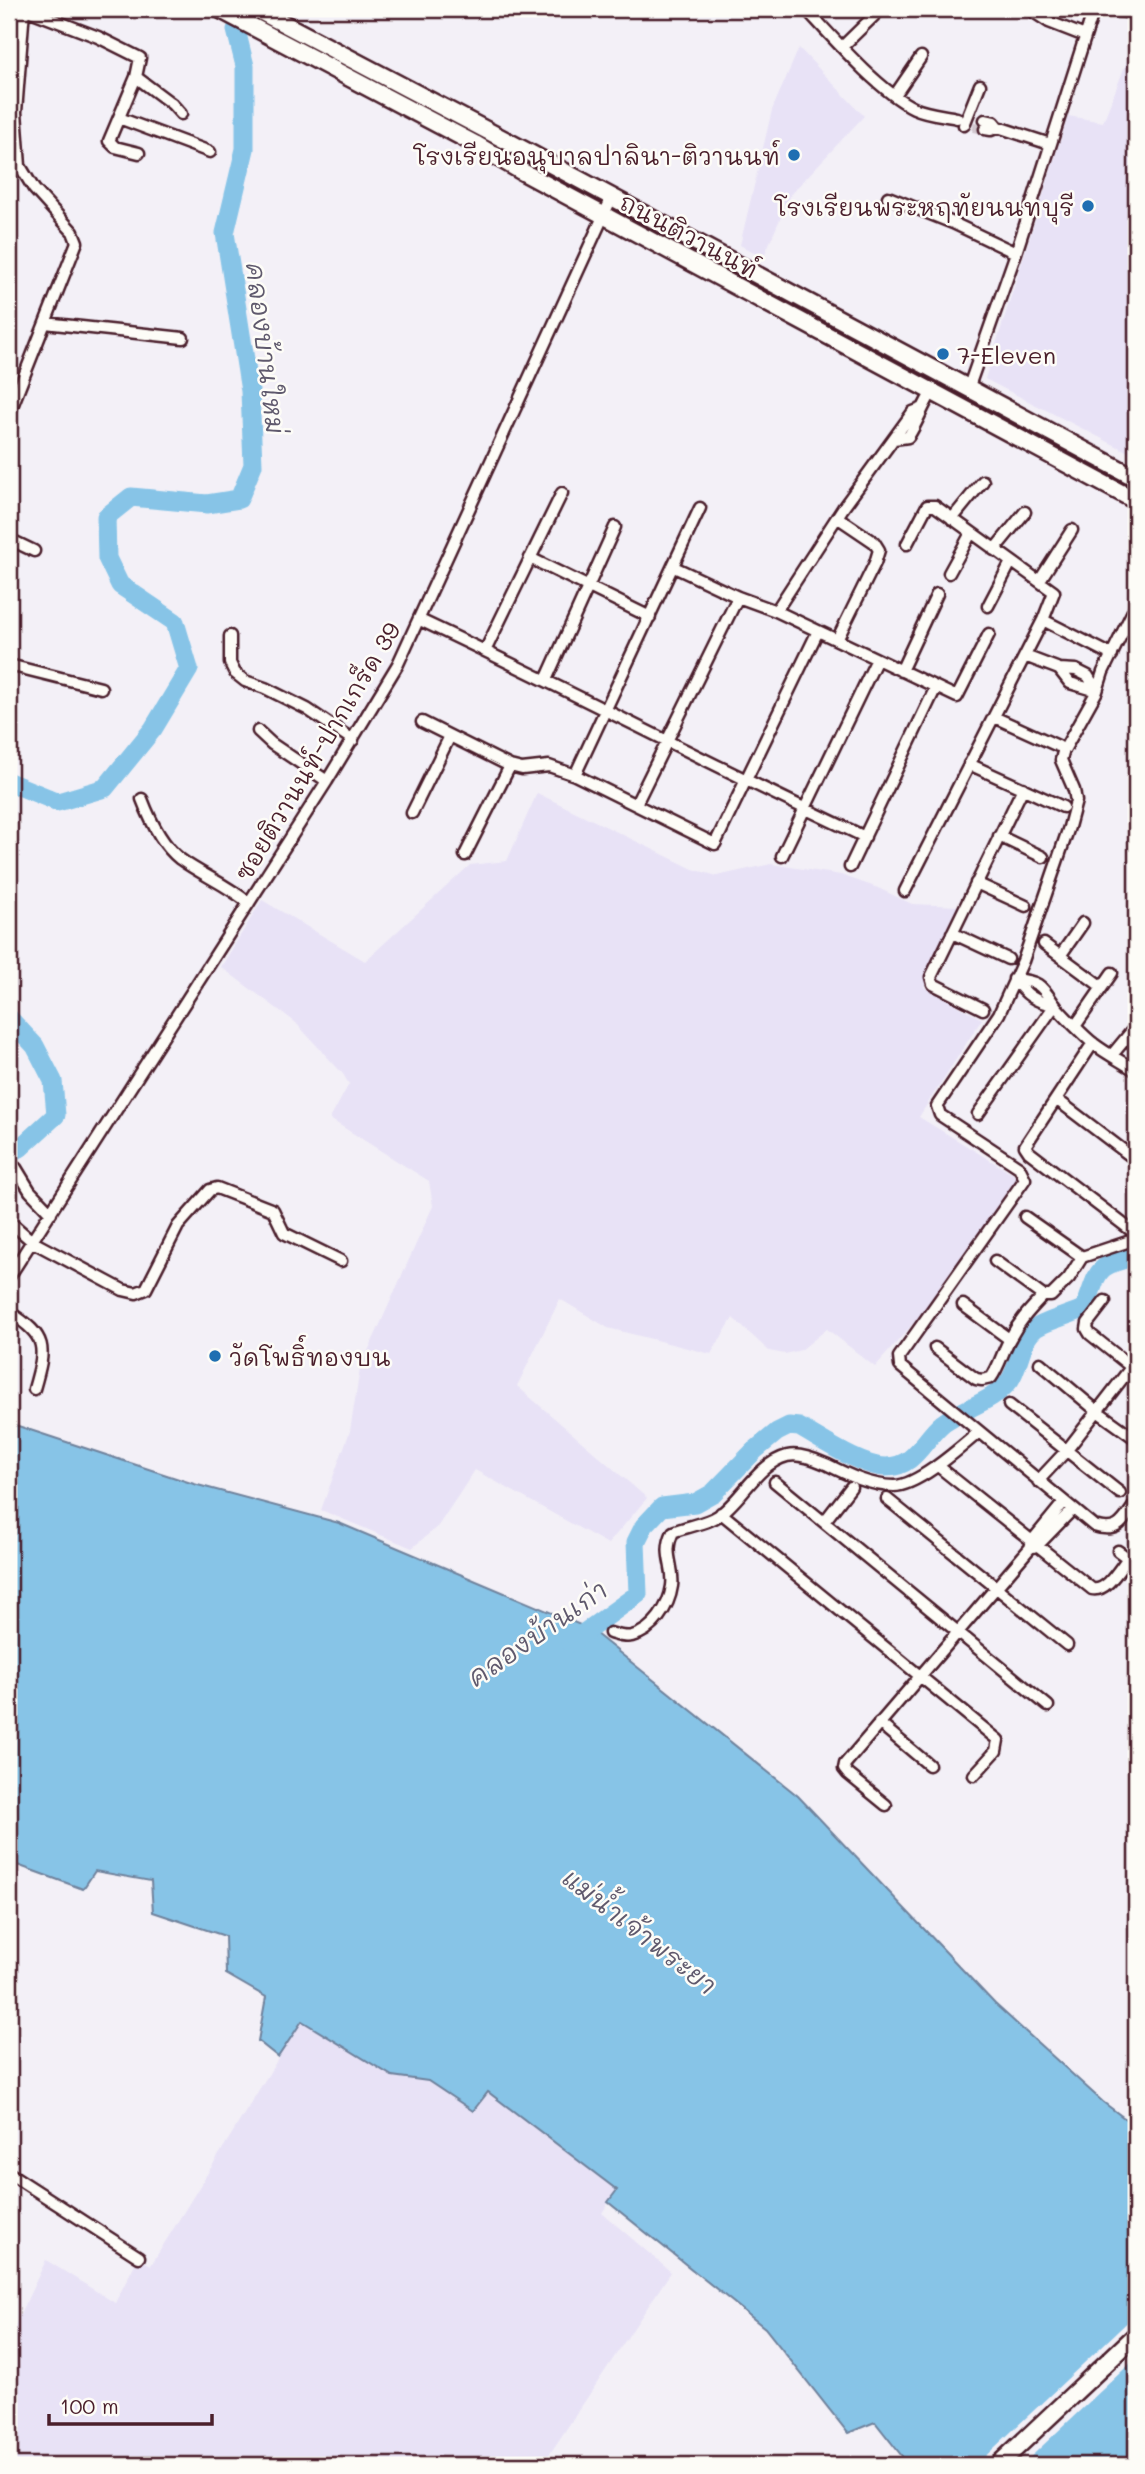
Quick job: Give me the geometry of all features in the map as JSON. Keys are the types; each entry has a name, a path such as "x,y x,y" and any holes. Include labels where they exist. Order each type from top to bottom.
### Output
{"main road":[{"name":"ถนนติวานนท์","path":"219,9 1136,501"},
{"name":"ถนนติวานนท์","path":"256,9 1136,478"},
{"path":"998,2465 1136,2334"}],"street":[{"path":"9,414 77,242 73,232 34,189 20,166 16,112 25,9 98,37 140,58 135,77 110,136 110,145 139,153"},
{"path":"806,9 842,47 895,95 923,111 972,122 994,122 998,127 1050,144"},
{"path":"1029,9 1049,22 1085,36"},
{"path":"968,389 1016,253 1094,9"},
{"path":"1101,9 1136,13"},
{"path":"842,47 880,10"},
{"path":"895,95 921,57"},
{"path":"135,77 172,104 181,114"},
{"path":"972,122 979,85"},
{"path":"119,118 210,152"},
{"name":"ซอยติวานนท์-ปากเกร็ด 39","path":"9,1277 353,740 397,664 420,620 612,197"},
{"path":"888,197 953,223 1016,253"},
{"path":"45,323 183,338"},
{"path":"776,611 837,517 913,412 921,409 932,392"},
{"path":"952,519 983,481"},
{"path":"485,651 562,493"},
{"path":"905,891 1043,620 1054,592 935,506 927,506 907,544"},
{"path":"575,775 700,508"},
{"path":"994,550 1025,512"},
{"path":"837,517 874,542 879,550 837,640"},
{"path":"546,680 615,527"},
{"path":"1040,580 1072,530"},
{"path":"948,573 971,533"},
{"path":"9,539 34,551"},
{"path":"530,558 650,617"},
{"path":"988,607 1012,562"},
{"path":"674,567 738,597 776,611 954,696 960,696 989,634"},
{"path":"901,671 937,593"},
{"path":"636,804 738,597"},
{"path":"1136,605 1103,672 1097,691 1063,752 1061,760 1074,790 1076,802 1023,961 999,1014 937,1106 940,1115 1019,1167 1025,1179 899,1357 900,1366 1094,1526 1108,1530 1117,1528 1136,1503"},
{"path":"420,620 865,837"},
{"path":"1043,620 1112,655"},
{"path":"1124,631 1136,623"},
{"path":"422,722 510,766 522,769 549,766 575,775 715,844 818,631"},
{"path":"230,636 230,663 235,673 245,681 307,709 353,740"},
{"path":"1025,656 1059,669 1076,670 1088,676 1097,691"},
{"path":"782,856 877,659"},
{"path":"9,664 101,688"},
{"path":"850,867 936,687"},
{"path":"994,717 1058,746"},
{"path":"258,732 327,781"},
{"path":"412,813 450,736"},
{"path":"970,764 1063,807"},
{"path":"465,855 510,766"},
{"path":"983,1009 933,984 931,977 1023,788"},
{"path":"142,799 151,822 178,858 230,887 249,903"},
{"path":"999,836 1043,857"},
{"path":"976,883 1026,906"},
{"path":"1060,956 1083,923"},
{"path":"952,933 1008,959"},
{"path":"1044,944 1102,987"},
{"path":"1076,1025 1112,973"},
{"path":"1014,979 1021,989 1036,1000 1055,1005 1093,1044 1136,1071"},
{"path":"978,1114 1055,1005"},
{"path":"1112,1055 1136,1026"},
{"path":"1093,1044 1025,1146 1029,1153 1136,1234"},
{"path":"1056,1100 1136,1160"},
{"path":"16,1168 30,1191 51,1213"},
{"path":"9,1221 33,1242 123,1290 136,1293 146,1289 178,1226 210,1190 217,1188 273,1210 284,1233 341,1261"},
{"path":"1025,1217 1082,1256"},
{"path":"995,1261 1043,1296 1051,1296 1069,1278 1082,1256 1136,1239"},
{"path":"935,1348 976,1379 991,1378 1009,1339 1043,1296"},
{"path":"1038,1481 1067,1450 1135,1366 1090,1334 1087,1329 1088,1323 1105,1301"},
{"path":"963,1305 1009,1339"},
{"path":"9,1312 29,1324 41,1341 43,1359 34,1389"},
{"path":"1040,1363 1097,1411 1136,1439"},
{"path":"1009,1405 1120,1493"},
{"path":"610,1633 631,1637 645,1630 666,1608 672,1584 667,1545 673,1532 717,1516 763,1471 788,1455 799,1455 818,1461 879,1485 897,1486 938,1466 977,1431"},
{"path":"938,1466 1033,1545 1092,1589 1104,1588 1132,1561 1118,1551"},
{"path":"775,1482 1048,1706"},
{"path":"824,1522 851,1488"},
{"path":"887,1499 1067,1645"},
{"path":"886,1805 844,1769 845,1764 995,1586 1069,1506"},
{"path":"721,1513 998,1741 996,1751 974,1776"},
{"path":"879,1723 929,1765"},
{"path":"9,2173 139,2257"}],"shaded area":[{"name":"โรงเรียนพระหฤทัยนนทบุรี","path":"1136,38 1136,456 985,379 1068,116 1103,122"},
{"name":"โรงเรียนอนุบาลปาลินา-ติวานนท์","path":"799,48 864,116 791,194 763,258 740,245 772,110"},
{"path":"537,793 693,869 717,876 771,864 841,875 912,904 960,906 924,987 982,1019 919,1117 1021,1179 932,1302 875,1367 827,1329 801,1350 785,1354 769,1351 733,1318 711,1354 608,1328 560,1299 517,1386 647,1498 608,1544 475,1470 438,1526 412,1548 321,1510 350,1431 360,1369 433,1206 429,1181 330,1119 349,1084 343,1074 295,1022 221,967 262,900 365,961 470,865 507,861"},
{"path":"302,2020 392,2076 428,2081 472,2111 488,2092 617,2190 602,2213 671,2272 547,2458 545,2465 9,2465 9,2338 46,2260 115,2303 138,2258 151,2265"}],"water":[{"name":"แม่น้ำเจ้าพระยา","path":"9,1423 194,1484 339,1523 590,1629 798,1796 995,2004 1103,2102 1136,2127 1136,2465 909,2465 875,2422 848,2433 765,2328 608,2202 617,2190 488,2092 473,2111 428,2081 392,2076 302,2021 278,2057 258,2041 266,1997 226,1974 225,1936 153,1912 151,1881 95,1871 83,1889 9,1862"}],"pier":[{"path":"1136,2314 1136,2358 1022,2465 976,2465"}],"waterway":[{"name":"คลองบ้านใหม่","path":"9,782 58,802 105,788 153,729 189,669 175,622 120,585 107,558 106,517 131,497 207,504 239,499 253,465 250,391 225,233 245,149 245,66 236,30 245,9"},
{"name":"คลองบ้านใหม่","path":"9,1018 35,1046 53,1081 56,1115 20,1148 9,1152"},
{"name":"คลองบ้านเก่า","path":"570,1643 638,1594 636,1542 644,1526 662,1507 695,1503 713,1493 754,1451 789,1426 799,1427 841,1452 876,1466 896,1466 905,1462 943,1423 1003,1388 1013,1374 1023,1346 1036,1328 1085,1308 1100,1271 1112,1263 1136,1256"}],"tunnel":[{"path":"973,127 985,129"}],"place":[{"name":"โรงเรียนอนุบาลปาลินา-ติวานนท์","path":"794,155"},
{"name":"โรงเรียนพระหฤทัยนนทบุรี","path":"1088,206"},
{"name":"7-Eleven","path":"943,354"},
{"name":"วัดโพธิ์ทองบน","path":"215,1356"}]}
